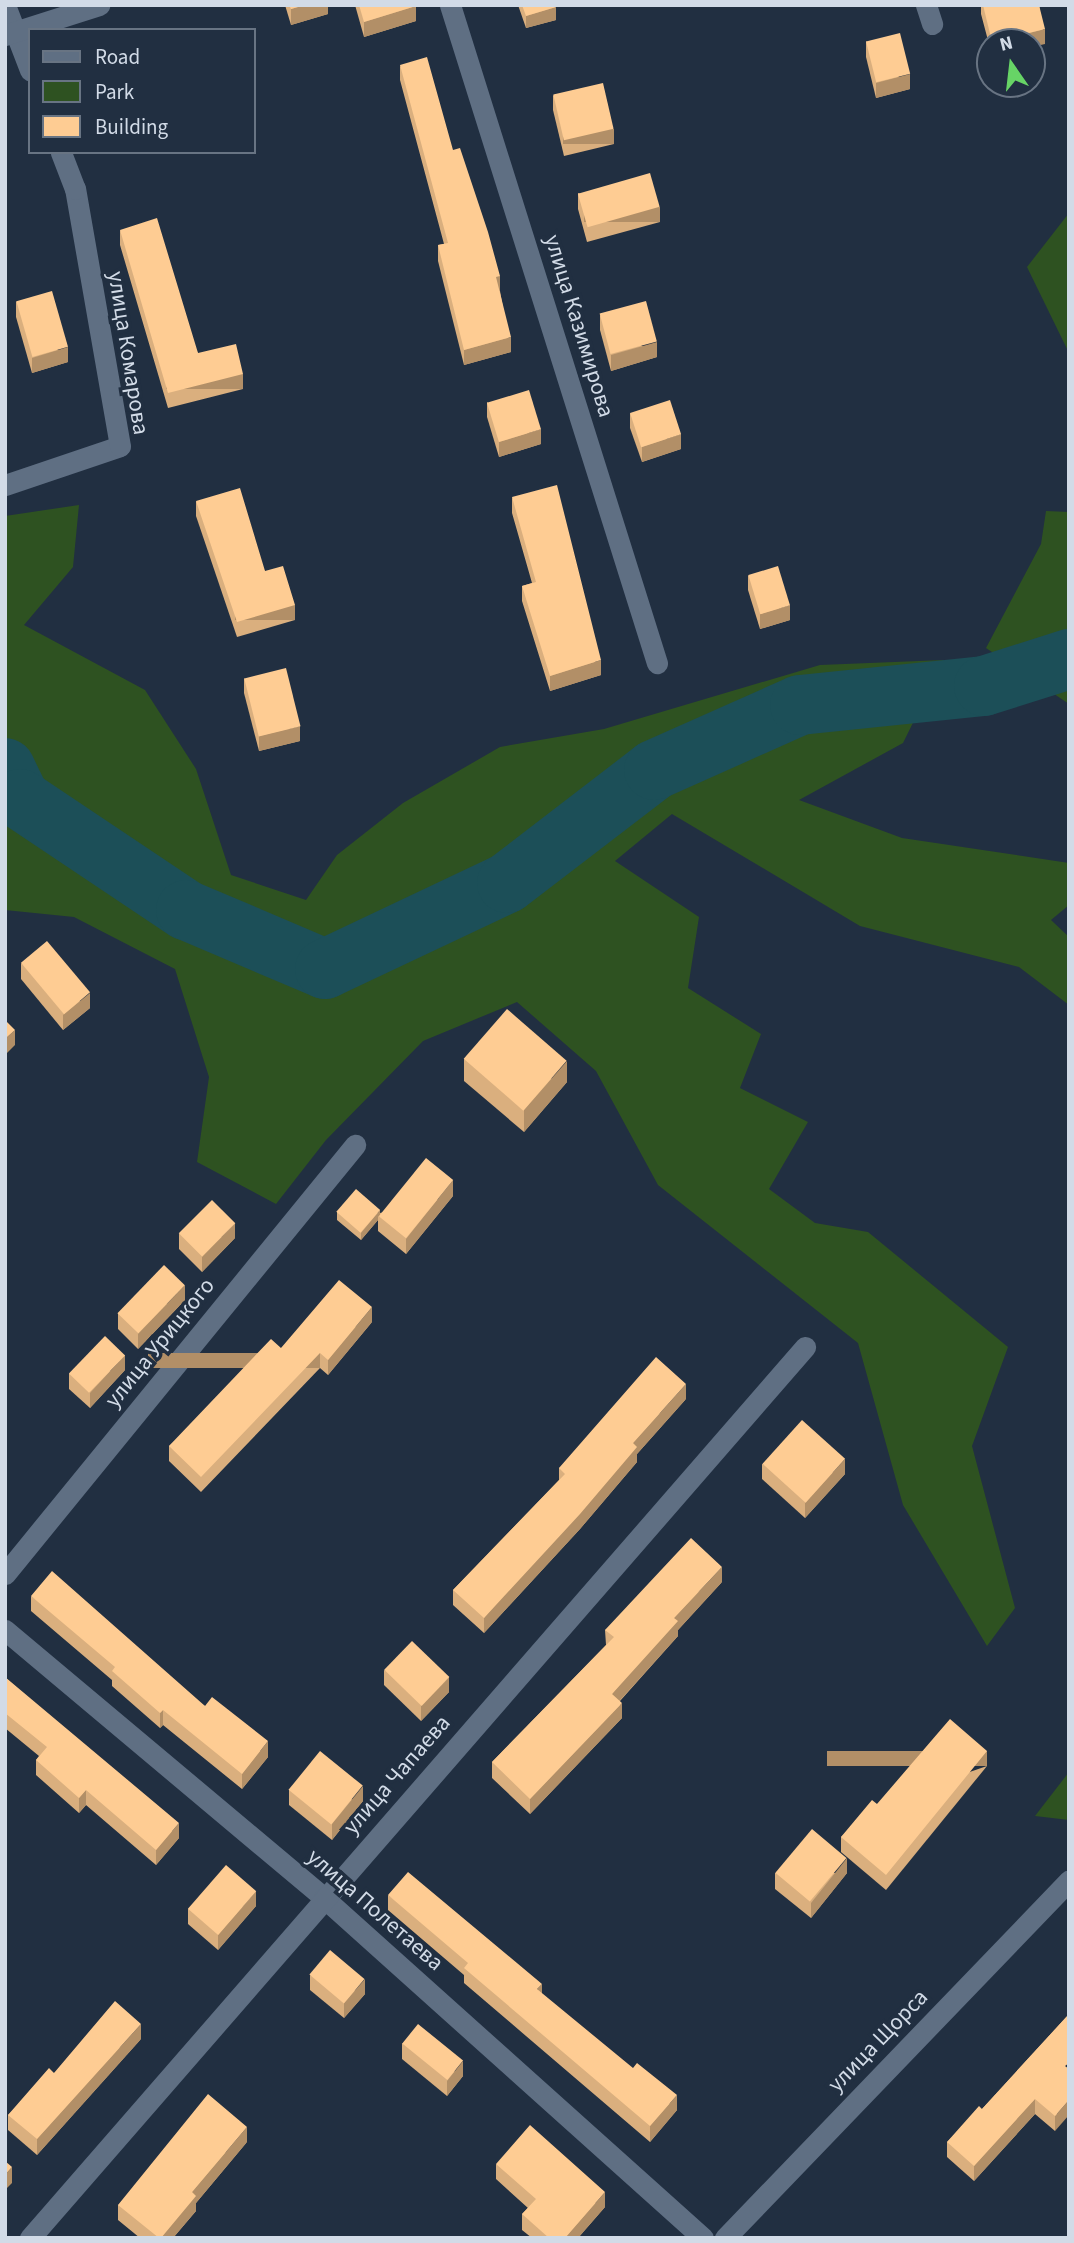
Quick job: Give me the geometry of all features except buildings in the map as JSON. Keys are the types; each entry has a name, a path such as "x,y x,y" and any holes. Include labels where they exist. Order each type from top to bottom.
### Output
{"street":[{"path":"5,5 10,33 28,66"},
{"path":"10,33 99,5"},
{"name":"улица Казимирова","path":"450,5 657,663"},
{"name":"улица Комарова","path":"5,485 120,446 75,189 62,154"},
{"name":"улица Урицкого","path":"5,1574 355,1145"},
{"name":"улица Чапаева","path":"30,2238 805,1348"},
{"name":"улица Полетаева","path":"5,1630 324,1898 703,2238"},
{"name":"улица Щорса","path":"724,2238 1069,1880"}],"green space":[{"path":"1069,213 1069,353 1027,267"},
{"path":"79,505 73,567 24,625 145,690 196,769 231,875 306,900 337,855 403,803 500,747 604,729 820,665 944,660 903,743 799,800 902,838 1069,863 1069,905 1051,920 1069,937 1069,1005 1019,967 860,926 672,814 615,861 699,917 688,988 761,1034 740,1088 808,1122 769,1189 815,1223 868,1232 1008,1347 972,1446 1015,1608 987,1646 903,1505 858,1343 658,1185 596,1071 517,1002 423,1041 326,1140 276,1204 197,1162 209,1077 175,969 74,917 5,910 5,516"},
{"path":"1046,511 1069,512 1069,704 986,648 1041,544"},
{"path":"1069,1772 1069,1820 1035,1816"}],"waterway":[{"path":"5,768 20,799 186,910 325,969 507,883 654,770 800,705 984,686 1069,659"}]}
